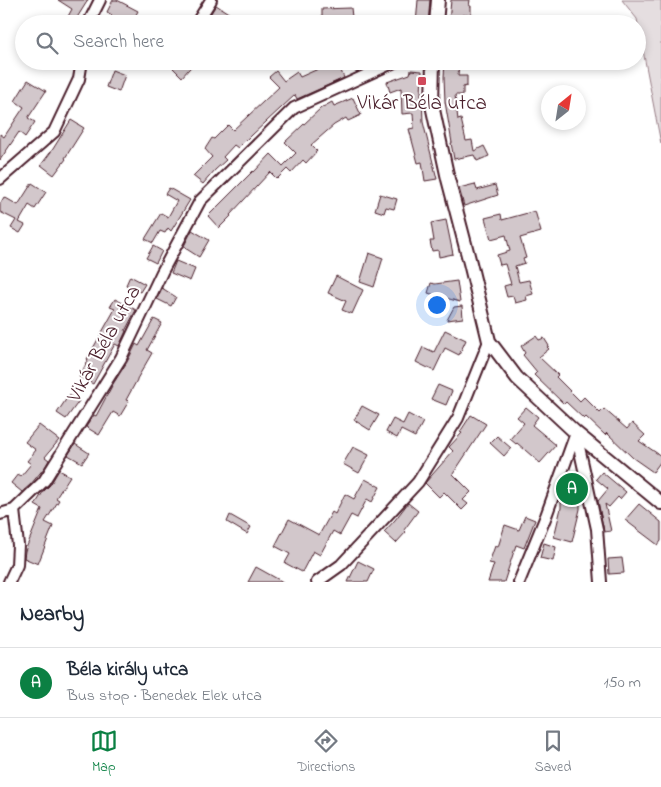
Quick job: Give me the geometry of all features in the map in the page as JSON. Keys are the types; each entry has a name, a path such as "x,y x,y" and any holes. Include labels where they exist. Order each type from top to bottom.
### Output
{"street":[{"path":"92,15 100,0"},
{"path":"202,15 211,0"},
{"path":"437,15 438,0"},
{"path":"0,179 54,132 79,79 80,70"},
{"name":"Vikár Béla utca","path":"0,514 14,510 44,481 121,358 162,272 200,201 294,108 377,70"},
{"path":"433,70 432,105 448,179 490,341 517,378 576,433 661,503"},
{"path":"317,582 341,565 418,482 458,418 490,341"},
{"path":"519,582 546,516 576,433"},
{"path":"576,433 597,529 601,582"},
{"path":"9,582 17,565 18,545 14,510"}],"shaded area":[{"path":"622,0 661,0 661,144 646,66 646,15 634,15"}],"building":[{"path":"58,0 88,0 79,15 69,15 72,9"},
{"path":"113,0 117,0 138,11 136,15 112,15 107,12"},
{"path":"418,0 430,0 429,15 417,15"},
{"path":"451,0 470,0 471,15 450,15"},
{"path":"216,5 230,14 229,15 210,15"},
{"path":"351,8 352,15 322,15 322,9"},
{"path":"112,70 125,75 119,92 106,87"},
{"path":"175,70 188,70 182,77"},
{"path":"316,70 341,70 344,78 297,99 295,95 238,148 234,145 223,157 226,160 203,184 193,176 212,157 205,149 212,138 214,139 228,125 233,130 279,87 269,77 276,71 284,81 297,72 300,77"},
{"path":"411,70 422,71 423,122 437,179 425,181 422,162 418,163 409,129 414,128 413,113 402,114 401,88 390,92 387,82 410,74"},
{"path":"444,70 458,70 458,76 467,76 467,86 463,87 463,95 455,95 458,120 461,119 466,141 472,140 474,151 484,146 489,156 477,161 474,155 454,159 445,102"},
{"path":"28,80 46,91 28,118 35,122 25,137 19,132 0,160 0,134 4,137 24,107 15,101"},
{"path":"353,98 361,115 348,121 346,118 334,125 311,145 317,151 306,163 303,160 291,173 287,169 277,179 270,172 219,228 208,216 271,154 283,166 296,153 285,142 321,108 332,102 334,106"},
{"path":"71,120 84,128 66,159 54,175 41,165"},
{"path":"32,183 46,192 35,209 29,205 19,222 25,225 20,233 11,228 16,220 0,212 0,204 4,197 18,205"},
{"path":"475,184 477,190 495,185 498,195 464,206 459,188"},
{"path":"169,188 190,200 171,231 168,228 165,233 160,231 153,243 145,239 161,213 168,217 177,201 165,194"},
{"path":"380,194 397,199 394,209 386,207 384,213 375,210"},
{"path":"535,211 541,232 520,238 526,258 523,259 525,263 515,266 519,282 529,280 533,294 526,296 527,300 515,303 513,296 507,297 504,286 511,284 505,264 500,265 497,255 510,251 506,235 491,239 485,218 501,214 502,220"},
{"path":"446,220 453,254 439,257 438,250 432,251 430,241 434,241 431,223"},
{"path":"192,230 209,240 199,257 184,246"},
{"path":"153,246 162,251 156,263 146,258"},
{"path":"369,253 383,258 374,287 360,282"},
{"path":"176,261 195,269 190,281 171,273"},
{"path":"130,276 145,284 140,292 126,285"},
{"path":"336,276 363,290 352,314 342,310 346,301 328,293"},
{"path":"457,281 460,302 428,293 431,283"},
{"path":"162,288 176,297 171,306 157,299"},
{"path":"115,299 136,310 119,346 115,344 93,384 79,377 115,309 110,307"},
{"path":"462,306 463,318 447,320 454,307"},
{"path":"154,319 162,323 147,350 152,353 126,400 129,401 120,416 113,412 99,435 86,427 94,415 96,416 136,344 139,346"},
{"path":"445,330 466,340 459,355 445,348 434,371 416,362 423,347 434,352"},
{"path":"536,336 539,340 544,338 549,346 547,347 549,349 539,357 558,375 556,377 580,401 584,397 600,413 604,409 627,429 632,423 645,435 639,441 661,456 661,461 653,472 633,458 607,433 605,435 566,402 564,404 534,375 537,372 523,355 525,353 521,346"},
{"path":"438,385 452,391 446,405 431,399"},
{"path":"69,395 79,401 66,419 57,413"},
{"path":"362,406 379,415 370,430 354,420"},
{"path":"526,407 538,417 532,425 556,445 540,463 510,439 524,423 517,417"},
{"path":"408,414 423,422 415,437 401,430 397,438 386,432 393,419 403,424"},
{"path":"471,415 486,424 453,474 471,492 463,500 468,504 462,510 444,492 439,497 425,483 453,451 449,447 462,433 460,432"},
{"path":"39,425 59,440 45,457 49,460 45,467 22,492 11,483 18,474 21,476 31,464 27,461 36,450 25,442"},
{"path":"497,436 511,448 504,456 490,443"},
{"path":"75,444 89,453 82,463 68,455"},
{"path":"353,447 369,455 359,473 343,464"},
{"path":"59,470 70,476 56,498 59,500 45,522 53,526 38,564 24,558 42,509 35,505"},
{"path":"602,472 626,492 620,499 618,497 609,507 605,504 611,531 604,532 598,501 608,489 596,479"},
{"path":"365,479 380,487 372,502 367,499 357,518 351,515 340,535 333,531 320,555 313,551 302,572 285,563 290,554 275,546 289,519 319,535 332,512 335,514 345,494 354,499"},
{"path":"565,487 580,487 580,509 572,542 554,537 561,508 561,496 566,496"},
{"path":"408,503 418,511 404,530 406,532 396,543 384,532"},
{"path":"639,504 661,522 661,541 658,545 625,520"},
{"path":"230,515 251,527 247,534 227,522"},
{"path":"525,516 535,520 524,548 516,545 504,582 488,582 494,564 489,563 495,546 498,547 505,525 519,530"},
{"path":"544,543 556,547 553,561 540,558"},
{"path":"622,558 624,573 609,574 608,559"},
{"path":"358,561 374,569 368,582 348,582"},
{"path":"256,567 283,582 248,582"}],"place":[{"name":"Vikár Béla utca","path":"422,81"},
{"name":"Béla király utca","path":"572,489"}]}
